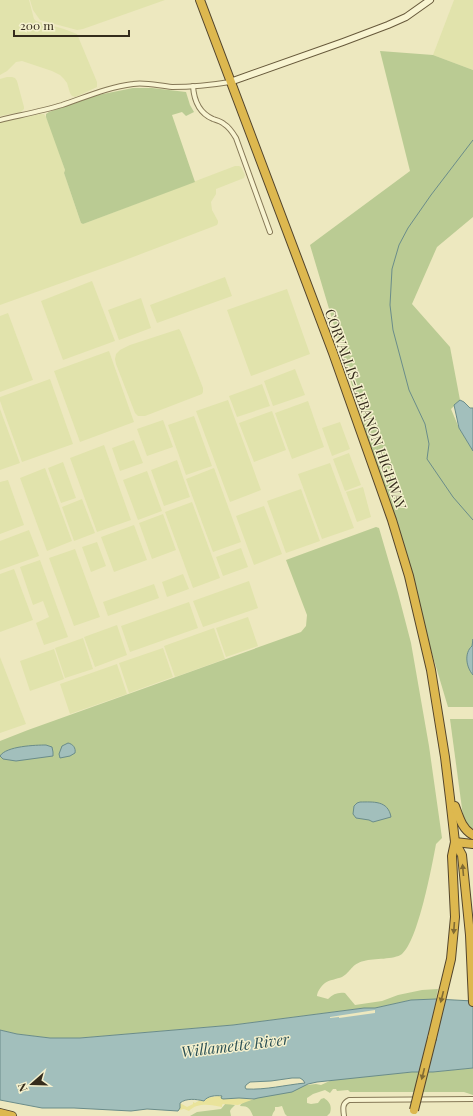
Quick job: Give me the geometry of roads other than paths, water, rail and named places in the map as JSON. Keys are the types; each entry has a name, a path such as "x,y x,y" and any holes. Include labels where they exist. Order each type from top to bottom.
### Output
{"highway":[{"name":"CORVALLIS-LEBANON HIGHWAY","path":"200,0 333,353 392,520 409,576 431,670 445,758 455,842"},
{"path":"450,798 455,805 462,825 473,835"},
{"path":"455,842 473,844"},
{"path":"455,842 462,855 470,936 473,1002"},
{"path":"414,1113 451,959 455,917 452,856 455,842"},
{"path":"0,1113 12,1116"}],"main road":[{"path":"230,82 388,25 406,17 430,0"}],"street":[{"path":"0,120 61,105 125,85 193,86 230,82"},
{"path":"193,86 194,97 200,110 211,118 224,124 232,131 236,138 270,232"},
{"path":"344,1116 343,1107 345,1102 348,1100 473,1099"}],"water":[{"path":"460,400 470,408 473,408 473,451 459,428 454,405"},
{"path":"473,639 473,675 467,664 467,656 469,649 472,646"},
{"path":"68,743 74,746 75,753 70,756 60,758 59,754 62,746"},
{"path":"46,745 52,747 53,756 16,761 3,759 0,756 8,750 15,748"},
{"path":"360,802 379,803 387,807 391,817 373,822 356,818 353,814 354,806"},
{"name":"Willamette River","path":"436,999 473,1001 473,1068 433,1072 412,1072 317,1082 308,1084 292,1092 254,1099 223,1099 221,1098 222,1096 217,1096 209,1097 204,1101 194,1099 182,1101 178,1111 147,1109 131,1111 42,1108 0,1100 0,1030 17,1034 50,1038 80,1038 233,1025 364,1008 375,1008 411,1000","holes":["300,1078 305,1083 261,1089 246,1089 245,1087 250,1082"]}],"waterway":[{"path":"473,140 431,195 408,228 399,245 392,269 390,305 393,330 409,390 425,424 429,444 427,459 453,497 473,520"}]}
